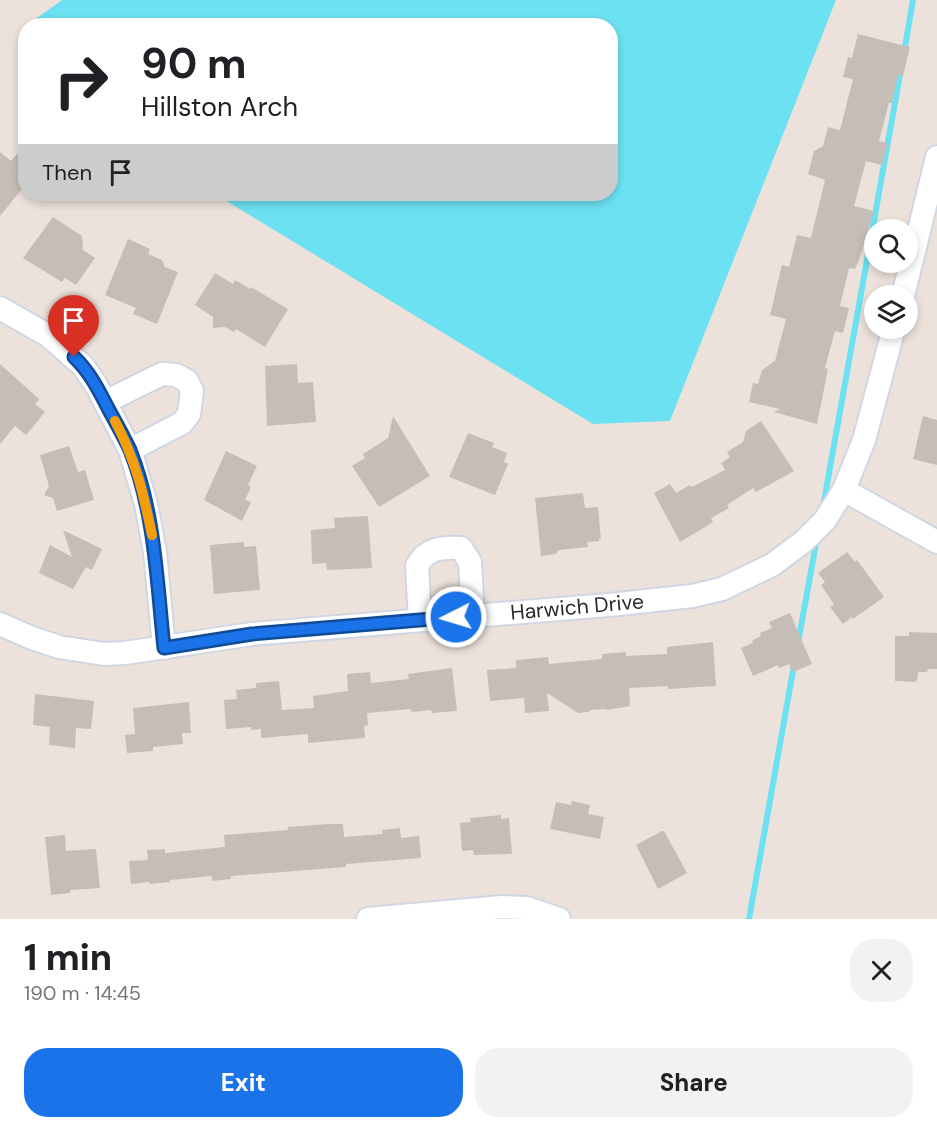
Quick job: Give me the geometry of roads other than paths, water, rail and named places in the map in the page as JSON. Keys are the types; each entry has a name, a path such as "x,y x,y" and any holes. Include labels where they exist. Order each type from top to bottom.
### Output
{"street":[{"path":"908,285 928,237 937,158"},
{"path":"0,308 36,327 83,366 130,450 146,504 155,552 164,648"},
{"name":"Harwich Drive","path":"0,624 32,638 59,646 104,654 164,648 252,634 692,596 722,589 772,565 803,542 825,520 844,490 864,440 891,339"},
{"path":"105,402 162,374 176,375 186,381 192,391 189,414 182,423 130,450"},
{"path":"844,490 937,542"},
{"path":"420,620 417,566 420,559 429,551 442,548 461,548 470,562 473,616"},
{"path":"368,919 453,915 502,907 528,908 559,919"}],"water":[{"path":"62,0 836,0 670,421 593,424 227,201 618,201 618,18 37,18"}],"waterway":[{"path":"904,53 913,0"},
{"path":"823,507 901,69"},
{"path":"798,643 817,538"},
{"path":"749,919 794,665"}]}
